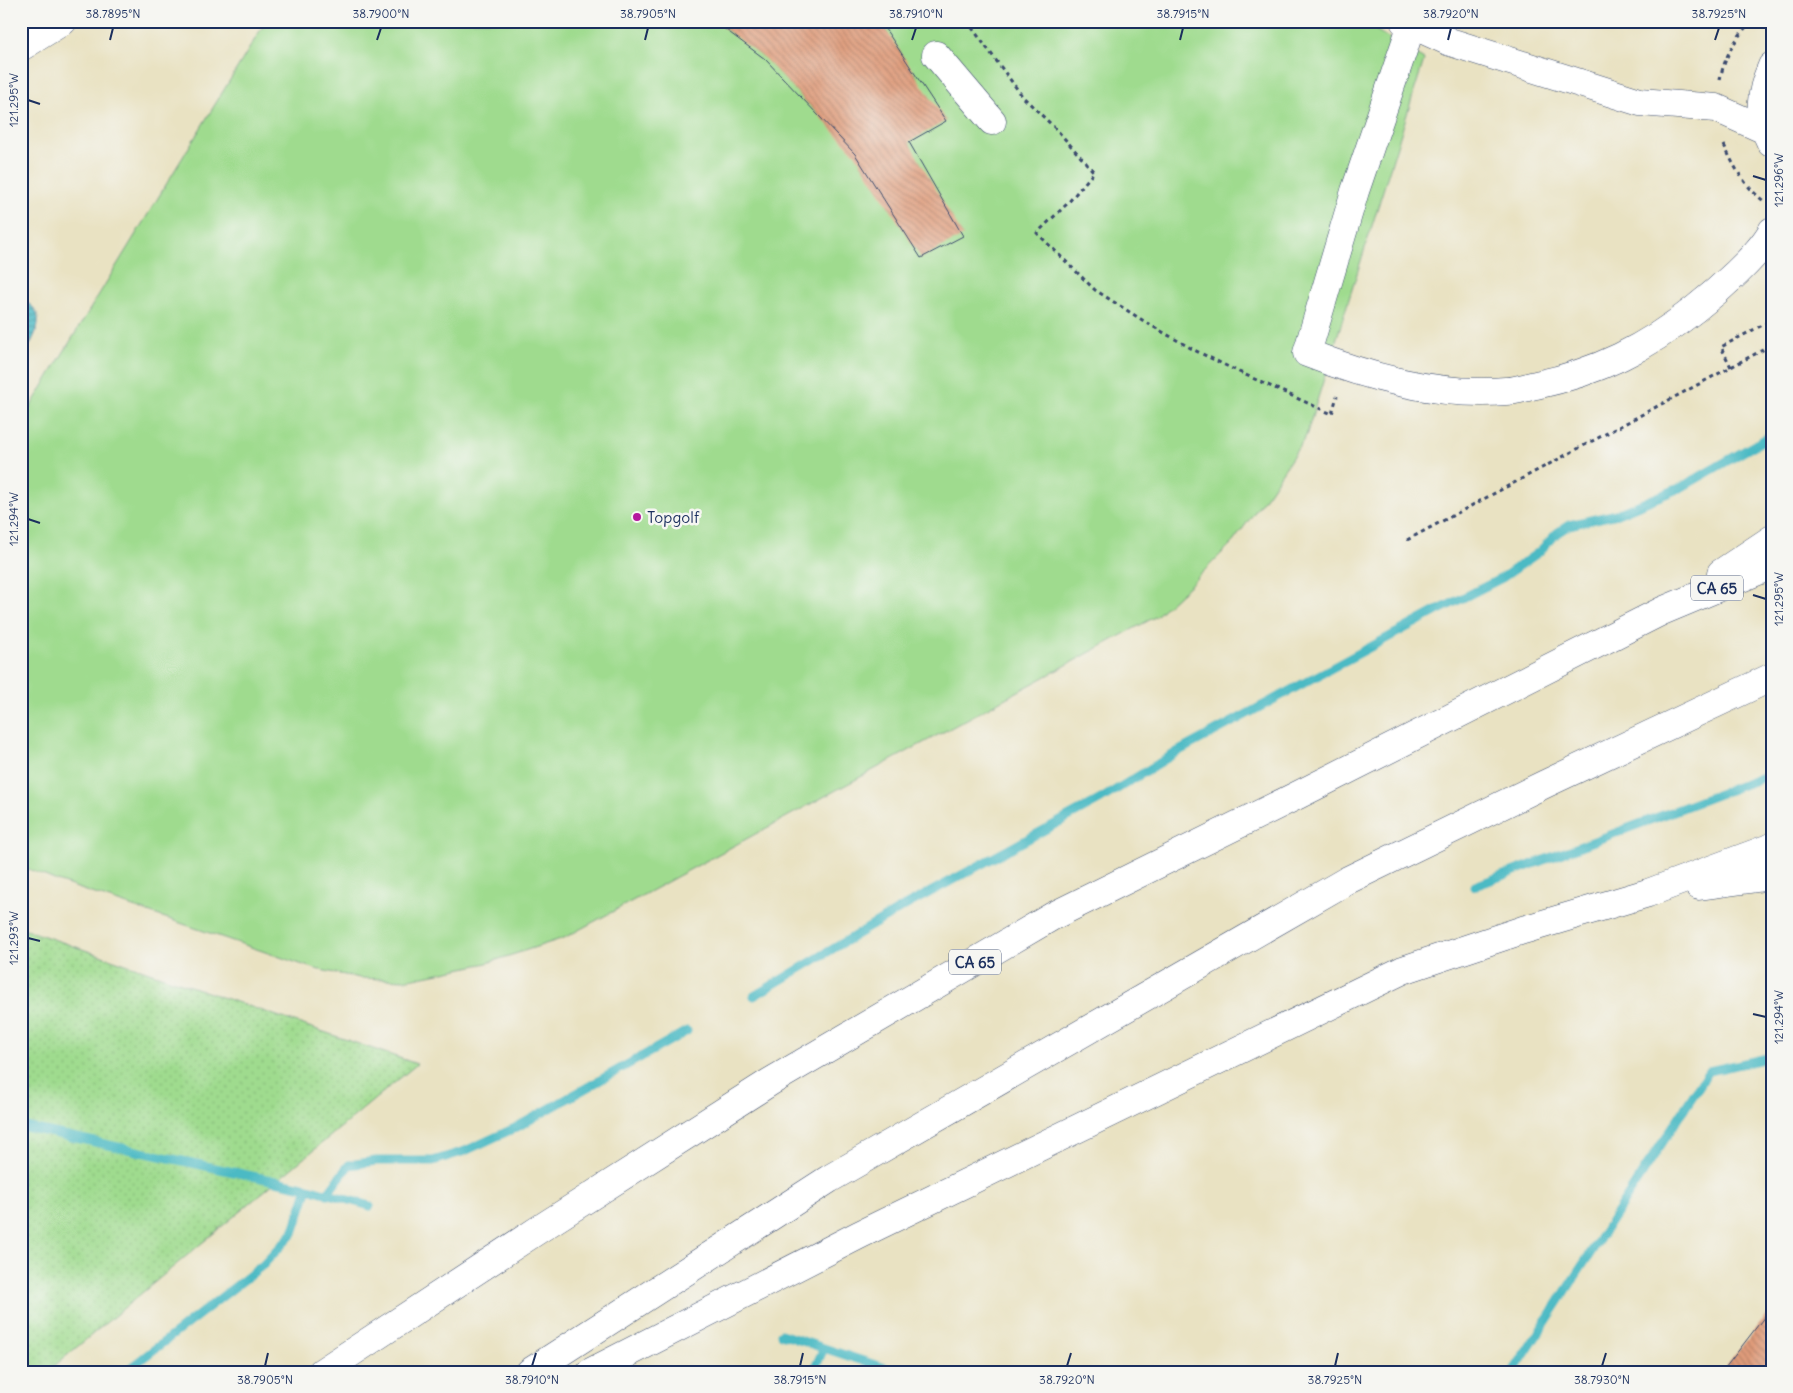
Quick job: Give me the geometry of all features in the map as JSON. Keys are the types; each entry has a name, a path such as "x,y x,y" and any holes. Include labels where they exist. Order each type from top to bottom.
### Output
{"main road":[{"path":"21,47 63,21"},
{"path":"1768,137 1716,108 1640,102 1450,42 1409,23 1353,200 1308,353 1346,368 1414,385 1454,392 1507,391 1552,382 1590,370 1636,350 1668,330 1706,301 1738,270 1772,231"},
{"path":"936,55 992,122"},
{"path":"1716,108 1768,75"},
{"path":"1768,75 1761,104 1763,123 1768,137"},
{"path":"1662,610 1772,539"},
{"name":"CA 65","path":"322,1372 538,1230 770,1082 1053,916 1307,791 1662,610 1772,564"},
{"path":"530,1372 828,1179 1348,880 1545,784 1772,678"},
{"path":"591,1372 859,1235 1403,970 1523,930 1648,893 1772,847"},
{"path":"1648,893 1772,876"}],"path":[{"path":"967,21 1023,96 1057,130 1094,172 1067,204 1037,234 1095,290 1194,350 1332,414 1346,368"},
{"path":"1731,367 1720,347 1772,320"},
{"path":"1407,540 1772,345"}],"green space":[{"name":"Topgolf","path":"266,21 1361,21 1424,60 1306,436 1270,491 1233,542 1155,617 564,938 487,963 405,980 360,978 315,969 57,881 21,866 21,422"},
{"path":"21,928 417,1064 47,1372 21,1372"}],"water":[{"path":"21,300 31,306 36,312 38,320 34,336 21,361"}],"building":[{"path":"714,21 878,21 888,33 946,121 909,142 963,236 921,258 855,154 765,59"},
{"path":"1772,1307 1772,1372 1722,1372"}],"waterway":[{"path":"754,996 903,907 1101,799 1177,752 1435,612 1502,578 1539,552 1557,533 1569,525 1617,514 1682,487 1772,435"},
{"path":"1475,886 1772,774"},
{"path":"327,1194 349,1165 376,1161 433,1161 465,1151 517,1127 687,1031"},
{"path":"1513,1372 1709,1071 1772,1057"},
{"path":"21,1126 308,1188 370,1206"},
{"path":"125,1372 263,1265 293,1233 308,1188"},
{"path":"781,1334 897,1372"},
{"path":"813,1372 824,1348"}],"place":[{"name":"Topgolf","path":"637,517"}]}
